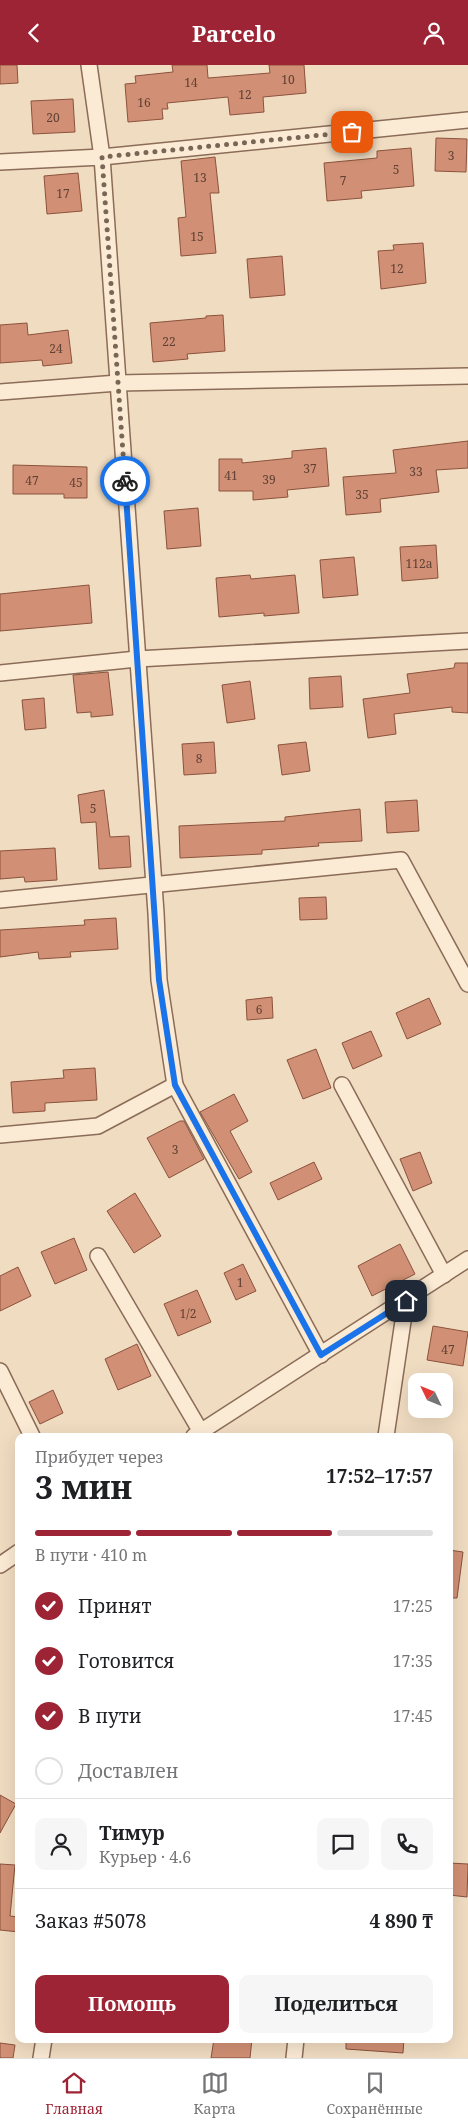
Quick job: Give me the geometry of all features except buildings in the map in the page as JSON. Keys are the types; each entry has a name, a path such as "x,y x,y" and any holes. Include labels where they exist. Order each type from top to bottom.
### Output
{"street":[{"path":"89,65 102,157 159,980 175,1085 321,1355"},
{"path":"0,162 102,157 468,120"},
{"path":"0,393 118,383 468,376"},
{"path":"0,673 137,659 468,641"},
{"path":"0,900 401,860 468,984"},
{"path":"0,1135 98,1126 175,1085"},
{"path":"342,1085 444,1275"},
{"path":"98,1256 196,1433"},
{"path":"199,1433 406,1301 468,1259"},
{"path":"386,1433 406,1301"},
{"path":"0,1371 31,1433"},
{"path":"0,1565 15,1555"},
{"path":"41,2058 43,2043"},
{"path":"294,2058 296,2043"}],"way so far":[{"path":"125,481 102,157 352,132"}],"route":[{"path":"125,481 156,913 159,980 175,1085 321,1355 406,1301"}]}
